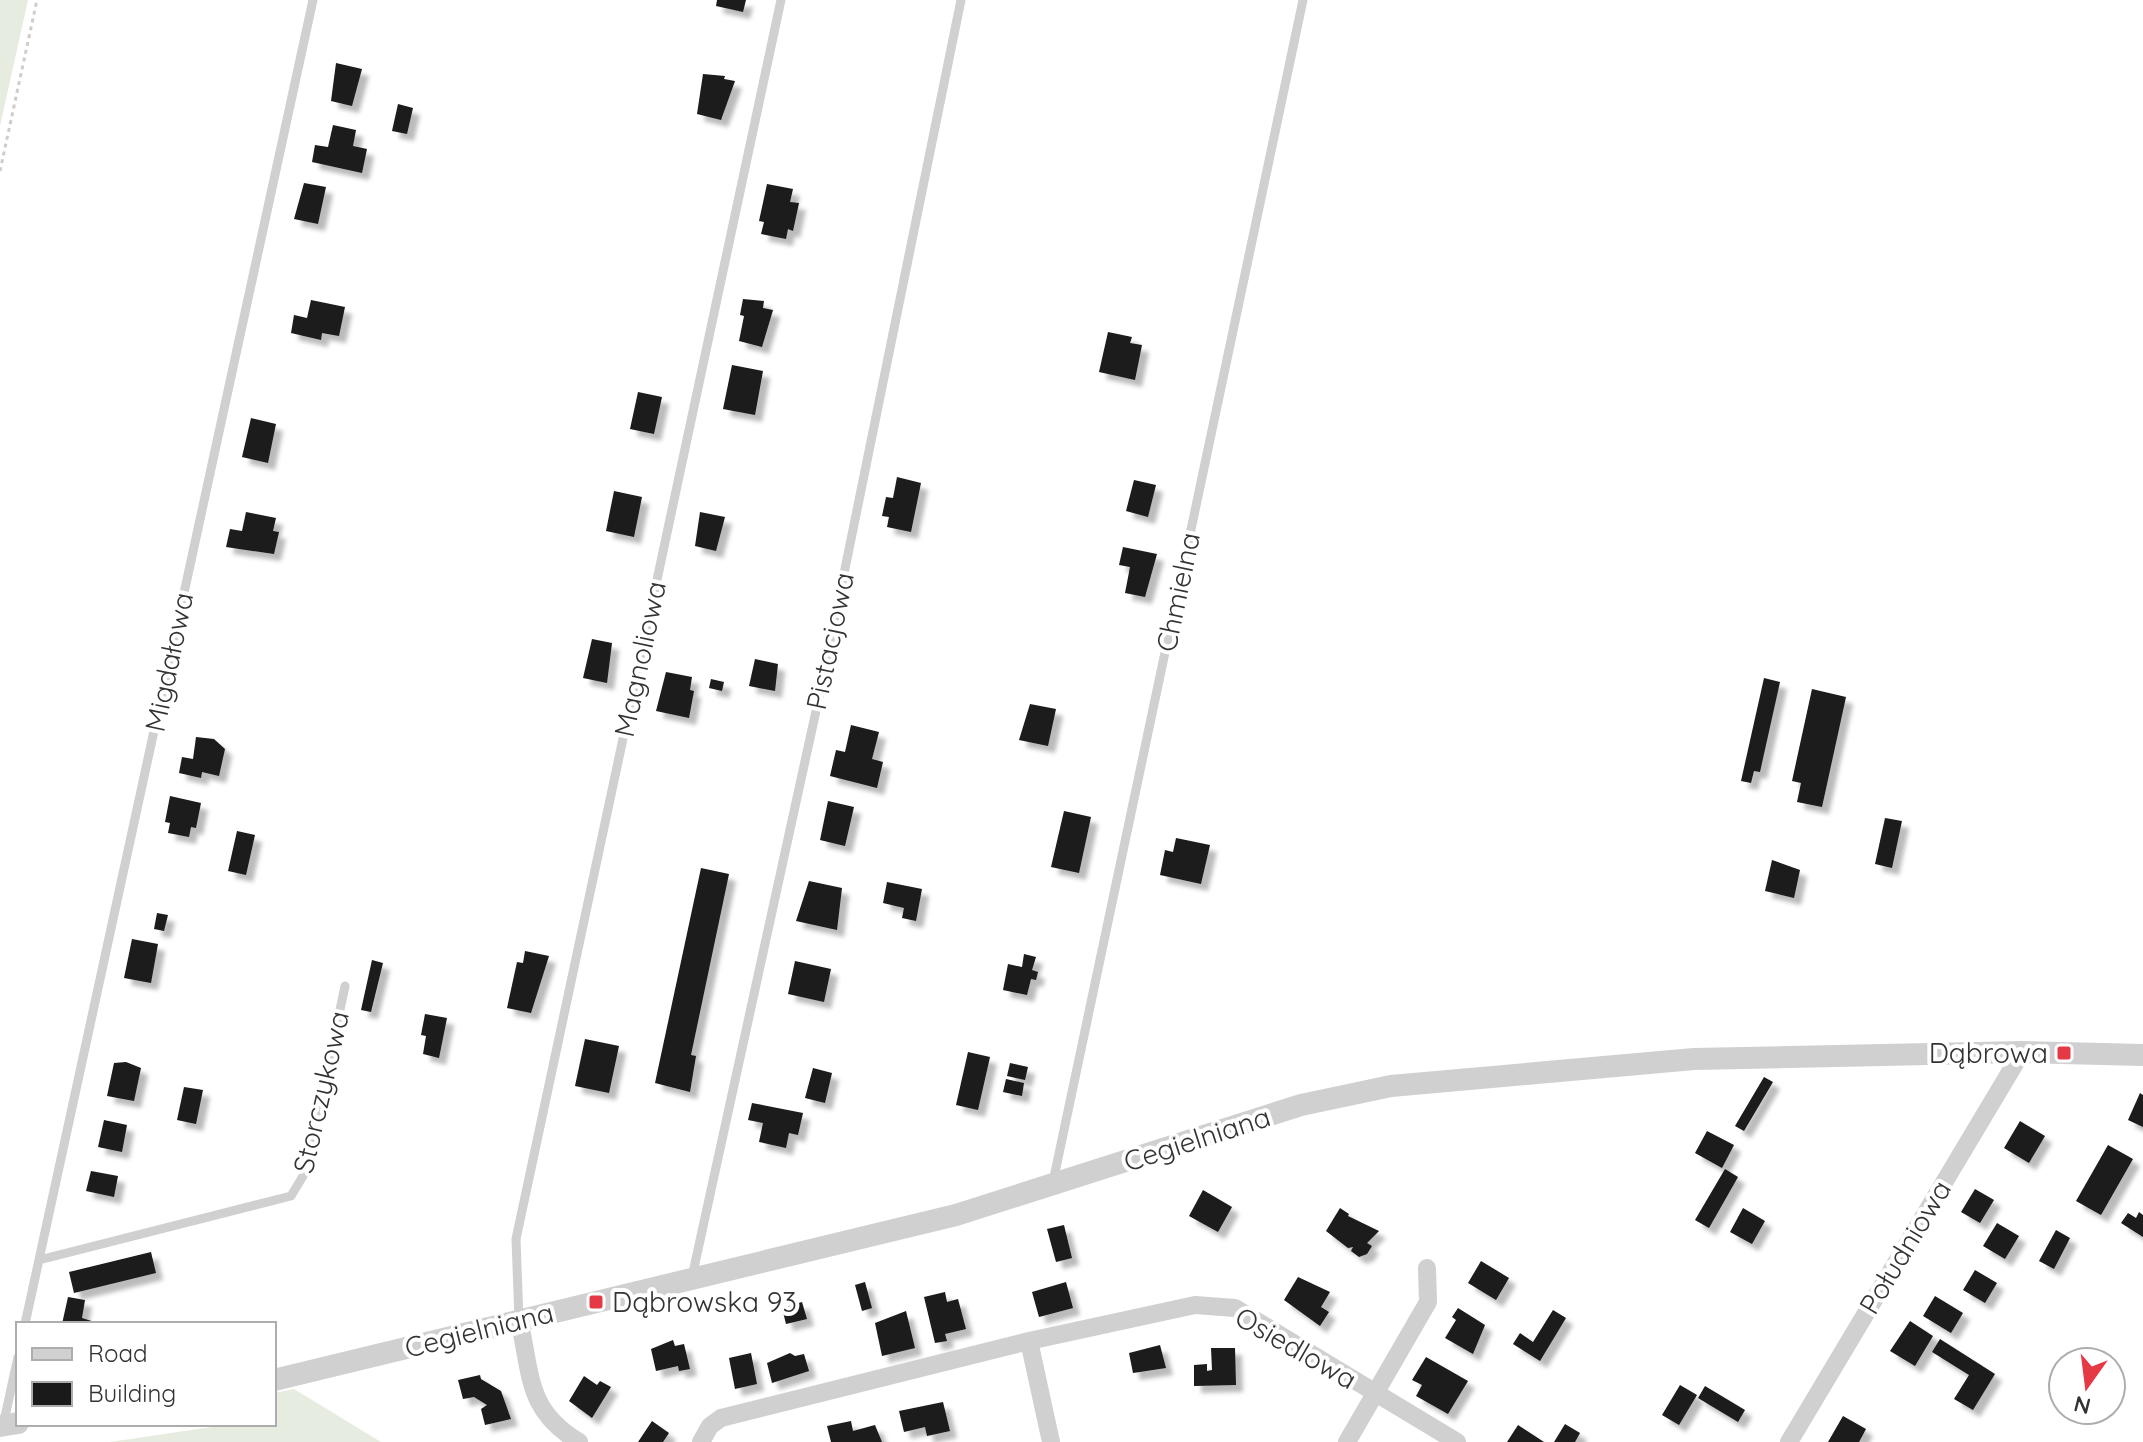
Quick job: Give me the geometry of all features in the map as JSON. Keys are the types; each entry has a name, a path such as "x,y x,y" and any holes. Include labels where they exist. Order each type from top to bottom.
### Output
{"street":[{"name":"Cegielniana","path":"276,1380 956,1215 1301,1105 1391,1086 1694,1059 2022,1052 2143,1055"},
{"name":"Południowa","path":"1789,1442 2022,1052"},
{"path":"1347,1442 1428,1302 1427,1268"},
{"name":"Osiedlowa","path":"701,1442 721,1418 1029,1341 1195,1305 1235,1308 1457,1442"},
{"path":"519,1320 541,1408 560,1430 579,1442"},
{"path":"1029,1341 1051,1442"}],"lane":[{"name":"Migdałowa","path":"25,1322 313,0"},
{"name":"Magnoliowa","path":"519,1320 516,1239 781,0"},
{"name":"Pistacjowa","path":"692,1280 816,711 961,0"},
{"name":"Chmielna","path":"1053,1185 1303,0"},
{"name":"Storczykowa","path":"39,1260 291,1196 306,1171 345,986"},
{"path":"7,1425 16,1369"}],"path":[{"path":"0,171 37,0"}],"shaded area":[{"path":"0,0 28,0 0,126"},
{"path":"294,1389 381,1442 110,1442 218,1426 276,1426 276,1393"}],"building":[{"path":"717,0 746,0 743,12 716,6"},
{"path":"336,63 362,69 352,106 331,101"},
{"path":"703,74 725,76 724,79 735,81 721,120 697,114"},
{"path":"398,104 413,108 407,134 392,131"},
{"path":"333,125 356,130 353,146 367,149 362,173 312,162 315,145 328,147"},
{"path":"304,183 326,187 318,224 294,219"},
{"path":"767,184 793,189 790,202 799,203 793,231 788,229 786,239 761,234 764,222 759,221"},
{"path":"743,299 764,301 763,308 773,310 762,347 739,341 744,316 740,315"},
{"path":"311,300 345,307 339,336 322,333 321,340 291,333 294,315 307,318"},
{"path":"1108,332 1132,337 1130,343 1142,345 1135,380 1099,372"},
{"path":"732,365 763,371 755,415 723,409"},
{"path":"638,392 662,397 654,434 630,429"},
{"path":"251,418 276,424 268,463 242,457"},
{"path":"897,477 921,483 911,532 887,527 889,517 882,516 886,497 893,498"},
{"path":"1134,480 1156,485 1148,517 1126,511"},
{"path":"614,491 642,497 634,537 606,531"},
{"path":"246,512 276,518 273,531 279,532 274,554 226,547 230,529 242,531"},
{"path":"700,512 725,517 716,551 695,546"},
{"path":"1123,547 1157,554 1145,597 1125,593 1130,567 1119,565"},
{"path":"592,639 612,643 607,683 583,678"},
{"path":"755,659 778,664 775,691 749,686"},
{"path":"666,672 692,677 690,690 694,691 689,718 656,711"},
{"path":"1764,678 1780,682 1760,772 1754,771 1751,783 1741,781"},
{"path":"711,679 724,682 722,691 709,688"},
{"path":"1812,689 1846,697 1822,807 1797,802 1801,783 1792,781"},
{"path":"1030,704 1056,709 1048,746 1019,740"},
{"path":"851,725 879,732 872,759 883,762 877,788 830,776 836,750 845,752"},
{"path":"196,737 214,739 225,749 219,776 202,772 201,778 179,773 182,757 193,759"},
{"path":"170,796 201,803 196,828 191,827 189,837 168,833 170,823 165,822"},
{"path":"828,801 854,807 845,846 820,840"},
{"path":"1064,811 1091,817 1079,873 1051,867"},
{"path":"1885,818 1902,821 1892,868 1875,864"},
{"path":"237,831 255,835 246,875 228,871"},
{"path":"1176,838 1210,845 1201,884 1160,875 1165,850 1173,852"},
{"path":"1772,860 1800,870 1794,898 1765,891"},
{"path":"701,868 729,874 691,1055 696,1056 690,1092 655,1083"},
{"path":"809,881 842,888 837,930 796,921"},
{"path":"887,882 922,889 916,921 902,918 904,908 883,903"},
{"path":"157,913 168,915 164,931 154,929"},
{"path":"132,939 158,944 151,983 124,978"},
{"path":"525,951 549,956 531,1013 507,1008 517,962 523,963"},
{"path":"1024,954 1036,957 1032,970 1038,972 1036,980 1031,979 1027,995 1003,990 1008,964 1022,967"},
{"path":"372,960 383,963 371,1012 361,1010"},
{"path":"795,961 831,969 824,1002 788,994"},
{"path":"425,1014 447,1018 439,1058 423,1054 426,1036 421,1035"},
{"path":"585,1039 619,1046 609,1093 575,1086"},
{"path":"968,1052 990,1057 978,1110 956,1105"},
{"path":"126,1062 141,1068 134,1101 107,1096 114,1063"},
{"path":"1010,1063 1028,1067 1025,1080 1007,1076"},
{"path":"813,1068 832,1073 825,1103 805,1098"},
{"path":"1764,1077 1773,1082 1744,1131 1735,1126"},
{"path":"1006,1079 1024,1083 1022,1096 1003,1092"},
{"path":"184,1087 203,1090 196,1124 177,1120"},
{"path":"2140,1093 2143,1095 2143,1127 2128,1120"},
{"path":"752,1103 803,1113 798,1135 789,1133 786,1148 759,1142 763,1123 748,1120"},
{"path":"104,1120 127,1125 122,1152 98,1147"},
{"path":"2020,1121 2045,1136 2029,1163 2004,1148"},
{"path":"1707,1131 1734,1145 1722,1168 1695,1153"},
{"path":"2108,1145 2133,1159 2101,1215 2076,1201"},
{"path":"1725,1169 1738,1177 1709,1228 1695,1220"},
{"path":"91,1171 118,1176 114,1197 86,1191"},
{"path":"1975,1189 1994,1200 1980,1223 1961,1212"},
{"path":"1203,1190 1232,1207 1218,1232 1189,1216"},
{"path":"1340,1208 1348,1216 1379,1231 1367,1243 1372,1246 1367,1254 1359,1257 1351,1251 1353,1247 1348,1248 1326,1231"},
{"path":"1743,1208 1765,1221 1752,1244 1730,1232"},
{"path":"2139,1212 2143,1215 2143,1237 2121,1223 2128,1213 2136,1218"},
{"path":"1997,1223 2019,1236 2005,1259 1983,1246"},
{"path":"1064,1225 1072,1258 1056,1262 1047,1229"},
{"path":"2056,1230 2070,1238 2054,1269 2039,1261"},
{"path":"151,1252 156,1273 74,1293 69,1272"},
{"path":"1481,1261 1509,1278 1496,1300 1468,1283"},
{"path":"1975,1270 1997,1283 1985,1303 1963,1290"},
{"path":"1298,1277 1330,1292 1321,1307 1329,1312 1320,1326 1284,1300"},
{"path":"865,1282 872,1308 862,1311 855,1285"},
{"path":"1066,1282 1073,1308 1039,1317 1032,1292"},
{"path":"945,1292 947,1302 958,1299 966,1329 945,1334 947,1341 935,1343 924,1297"},
{"path":"1935,1296 1963,1313 1951,1333 1923,1316"},
{"path":"68,1297 85,1300 82,1318 95,1322 62,1322"},
{"path":"802,1302 807,1319 786,1324 782,1308"},
{"path":"1458,1308 1485,1325 1473,1354 1445,1338 1456,1320 1452,1317"},
{"path":"1553,1310 1566,1318 1540,1361 1513,1344 1520,1333 1533,1342"},
{"path":"906,1311 915,1348 882,1356 875,1323"},
{"path":"1910,1321 1933,1336 1915,1366 1890,1351"},
{"path":"1940,1339 1995,1374 1973,1410 1954,1399 1969,1375 1932,1352"},
{"path":"673,1340 675,1346 684,1344 690,1369 679,1371 678,1366 656,1371 651,1349"},
{"path":"1160,1345 1166,1368 1133,1373 1129,1353"},
{"path":"1211,1348 1235,1348 1236,1385 1194,1386 1194,1365 1207,1364 1207,1371 1212,1370"},
{"path":"751,1353 757,1384 735,1389 729,1358"},
{"path":"790,1353 795,1356 804,1354 809,1371 772,1383 767,1363"},
{"path":"1426,1357 1468,1381 1448,1414 1416,1396 1422,1385 1412,1380"},
{"path":"480,1375 481,1379 501,1391 511,1419 485,1425 481,1409 487,1405 474,1397 463,1399 458,1380"},
{"path":"584,1376 597,1385 600,1381 611,1387 592,1418 569,1401"},
{"path":"1680,1385 1697,1395 1679,1425 1662,1415"},
{"path":"1705,1386 1745,1410 1738,1422 1698,1398"},
{"path":"943,1402 950,1431 927,1436 925,1427 904,1432 899,1411"},
{"path":"1843,1416 1866,1429 1859,1442 1828,1442"},
{"path":"652,1421 669,1433 663,1442 638,1442"},
{"path":"851,1421 853,1431 875,1425 882,1442 831,1442 827,1426"},
{"path":"1565,1424 1580,1433 1575,1442 1554,1442"},
{"path":"1518,1425 1544,1442 1507,1442"}],"place":[{"name":"Dąbrowa","path":"2064,1053"},
{"name":"Dąbrowska 93","path":"596,1302"}]}
